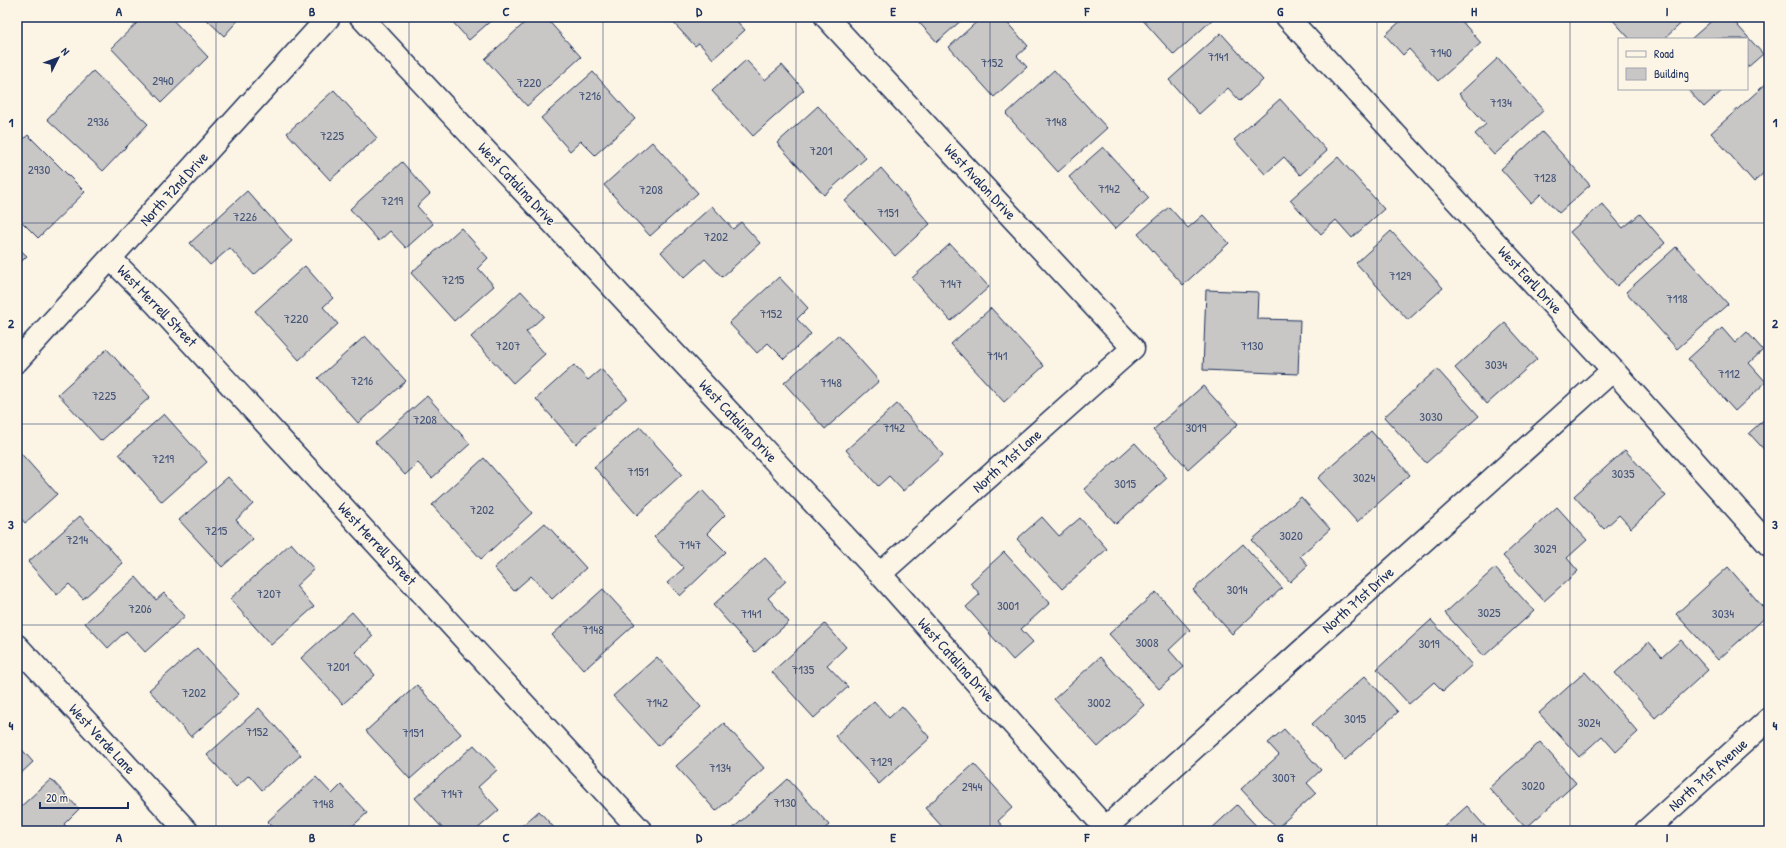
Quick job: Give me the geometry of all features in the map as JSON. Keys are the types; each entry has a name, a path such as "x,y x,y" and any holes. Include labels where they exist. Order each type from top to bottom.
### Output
{"street":[{"name":"North 72nd Drive","path":"17,361 330,17"},
{"name":"West Catalina Drive","path":"361,17 880,574 1105,830"},
{"name":"West Avalon Drive","path":"826,17 1133,348"},
{"name":"West Earll Drive","path":"1287,17 1613,370 1769,545"},
{"name":"West Merrell Street","path":"111,259 156,304 641,831"},
{"name":"North 71st Lane","path":"880,574 1133,348"},
{"name":"North 71st Drive","path":"1105,830 1613,370"},
{"name":"West Verde Lane","path":"17,646 187,831"},
{"name":"North 71st Avenue","path":"1646,831 1769,719"}],"building":[{"path":"143,17 170,17 208,57 162,102 111,48"},
{"path":"204,17 241,17 224,36"},
{"path":"448,17 495,17 469,40"},
{"path":"531,17 545,17 581,57 527,106 485,59"},
{"path":"668,17 733,17 745,30 713,59 699,43 695,46"},
{"path":"914,17 965,17 937,42"},
{"path":"982,17 1002,17 1028,46 1017,56 1027,67 994,97 949,47"},
{"path":"1140,17 1213,17 1214,18 1174,55"},
{"path":"1405,17 1458,17 1481,43 1438,81 1409,49 1403,55 1385,35"},
{"path":"1610,17 1688,17 1665,38 1629,38"},
{"path":"1716,17 1730,17 1763,54 1748,67 1748,38 1692,38"},
{"path":"1221,33 1263,80 1240,101 1228,88 1199,114 1169,80"},
{"path":"1498,58 1544,110 1494,155 1475,134 1486,124 1459,94"},
{"path":"746,60 765,80 782,65 804,90 753,136 712,91"},
{"path":"1054,70 1107,128 1058,172 1006,114"},
{"path":"93,71 148,124 103,171 47,119"},
{"path":"593,72 635,119 595,155 581,141 570,151 541,118"},
{"path":"1769,81 1769,168 1754,182 1711,133"},
{"path":"334,90 377,138 330,180 287,133"},
{"path":"1688,90 1723,90 1704,107"},
{"path":"1280,99 1327,151 1300,175 1284,157 1265,174 1234,140"},
{"path":"818,106 866,158 824,195 777,143"},
{"path":"1542,132 1590,185 1559,213 1541,194 1531,203 1501,169"},
{"path":"28,135 85,192 38,238 17,217 17,145"},
{"path":"652,142 698,193 650,236 604,185"},
{"path":"1103,147 1149,198 1115,229 1069,177"},
{"path":"1338,157 1384,209 1352,238 1336,220 1321,234 1290,200"},
{"path":"402,162 430,194 417,206 433,224 406,248 390,231 379,241 350,209"},
{"path":"881,168 930,224 895,256 845,201"},
{"path":"247,191 292,241 254,275 230,248 210,265 190,243"},
{"path":"1602,204 1623,228 1640,214 1665,243 1617,286 1570,232"},
{"path":"712,206 733,229 741,222 760,243 722,277 705,259 684,278 661,252"},
{"path":"1169,207 1188,228 1203,215 1229,243 1183,285 1138,234"},
{"path":"461,228 488,258 478,268 494,286 454,321 411,273"},
{"path":"1391,231 1443,288 1408,320 1356,263"},
{"path":"950,244 989,287 951,321 912,278"},
{"path":"17,247 27,256 17,266"},
{"path":"1676,247 1728,304 1677,349 1626,292"},
{"path":"305,266 333,298 323,307 338,324 299,360 255,311"},
{"path":"779,277 808,308 797,319 811,334 784,359 768,343 757,353 729,323"},
{"path":"1206,290 1258,292 1257,319 1300,320 1298,374 1203,370"},
{"path":"521,291 544,316 526,332 545,354 513,383 471,337"},
{"path":"991,308 1044,366 1004,402 951,344"},
{"path":"1505,323 1537,359 1487,404 1455,368"},
{"path":"1722,328 1735,343 1747,332 1763,350 1749,363 1766,382 1735,411 1688,359"},
{"path":"838,335 879,381 825,429 784,383"},
{"path":"365,336 406,381 358,423 318,378"},
{"path":"107,349 150,397 101,441 58,394"},
{"path":"574,365 588,380 601,369 627,398 576,444 536,399"},
{"path":"1437,369 1479,416 1426,463 1384,417"},
{"path":"1203,386 1238,424 1188,469 1153,430"},
{"path":"427,396 470,444 432,478 418,463 405,475 375,442"},
{"path":"897,404 943,455 903,491 889,476 878,486 846,450"},
{"path":"164,414 207,462 162,502 119,454"},
{"path":"1769,415 1769,455 1749,433"},
{"path":"640,427 682,474 637,515 594,467"},
{"path":"1371,431 1410,475 1357,522 1318,478"},
{"path":"1135,443 1167,478 1116,524 1084,489"},
{"path":"17,449 57,494 25,523 17,514"},
{"path":"1625,450 1666,496 1631,528 1619,515 1604,529 1574,496"},
{"path":"484,458 532,513 481,559 432,505"},
{"path":"228,477 253,504 236,520 253,539 222,567 179,520"},
{"path":"702,490 725,515 707,533 726,552 680,596 667,583 684,568 654,537"},
{"path":"1301,497 1330,529 1300,556 1308,565 1290,582 1252,540"},
{"path":"1557,507 1587,540 1567,558 1578,571 1544,601 1503,556"},
{"path":"80,516 123,563 83,599 69,584 57,595 28,562"},
{"path":"1042,517 1059,536 1080,518 1107,549 1062,589 1017,539"},
{"path":"545,523 586,568 552,599 531,576 514,591 494,568"},
{"path":"291,543 314,569 296,586 314,607 271,645 230,599"},
{"path":"1243,544 1282,588 1232,634 1193,590"},
{"path":"1004,552 1050,603 1021,629 1033,642 1013,660 966,607 980,594 970,583"},
{"path":"765,558 786,581 768,598 789,622 755,652 713,605"},
{"path":"1728,567 1769,614 1718,660 1676,614"},
{"path":"1495,568 1534,611 1484,656 1445,613"},
{"path":"136,577 156,600 164,593 185,616 145,652 126,631 108,648 85,623"},
{"path":"603,589 635,624 584,670 552,635"},
{"path":"1156,592 1190,630 1169,650 1184,667 1159,689 1109,634"},
{"path":"352,612 373,636 355,652 375,675 343,704 301,658"},
{"path":"1431,620 1472,665 1443,691 1434,682 1409,704 1377,669"},
{"path":"825,624 846,647 827,665 848,687 814,718 772,672"},
{"path":"1681,640 1708,670 1655,718 1615,673 1649,642 1662,657"},
{"path":"197,648 239,694 191,737 149,690"},
{"path":"657,657 701,707 658,746 613,696"},
{"path":"1100,657 1144,705 1098,747 1054,699"},
{"path":"1585,672 1638,732 1616,752 1602,736 1579,757 1539,713"},
{"path":"1365,676 1398,712 1345,760 1312,724"},
{"path":"417,685 461,734 410,779 366,731"},
{"path":"874,701 889,718 902,706 930,738 879,784 835,736"},
{"path":"259,708 301,755 262,790 249,775 236,787 207,755"},
{"path":"724,723 764,768 716,811 676,766"},
{"path":"1284,729 1321,770 1307,783 1316,793 1277,828 1241,789 1279,755 1268,743"},
{"path":"1540,742 1576,783 1526,828 1489,788"},
{"path":"17,744 33,762 17,777"},
{"path":"474,745 497,770 478,787 499,810 475,831 445,831 415,798"},
{"path":"974,764 1013,807 998,821 1006,830 1005,831 946,831 925,808"},
{"path":"316,777 332,794 341,785 367,813 347,831 310,831 309,829 307,831 276,831 267,822"},
{"path":"51,779 79,809 64,824 70,831 17,831 17,810"},
{"path":"788,779 829,825 822,831 730,831"},
{"path":"1237,805 1261,831 1209,831"},
{"path":"1467,806 1489,831 1439,831"},
{"path":"539,811 557,831 516,831"}]}
